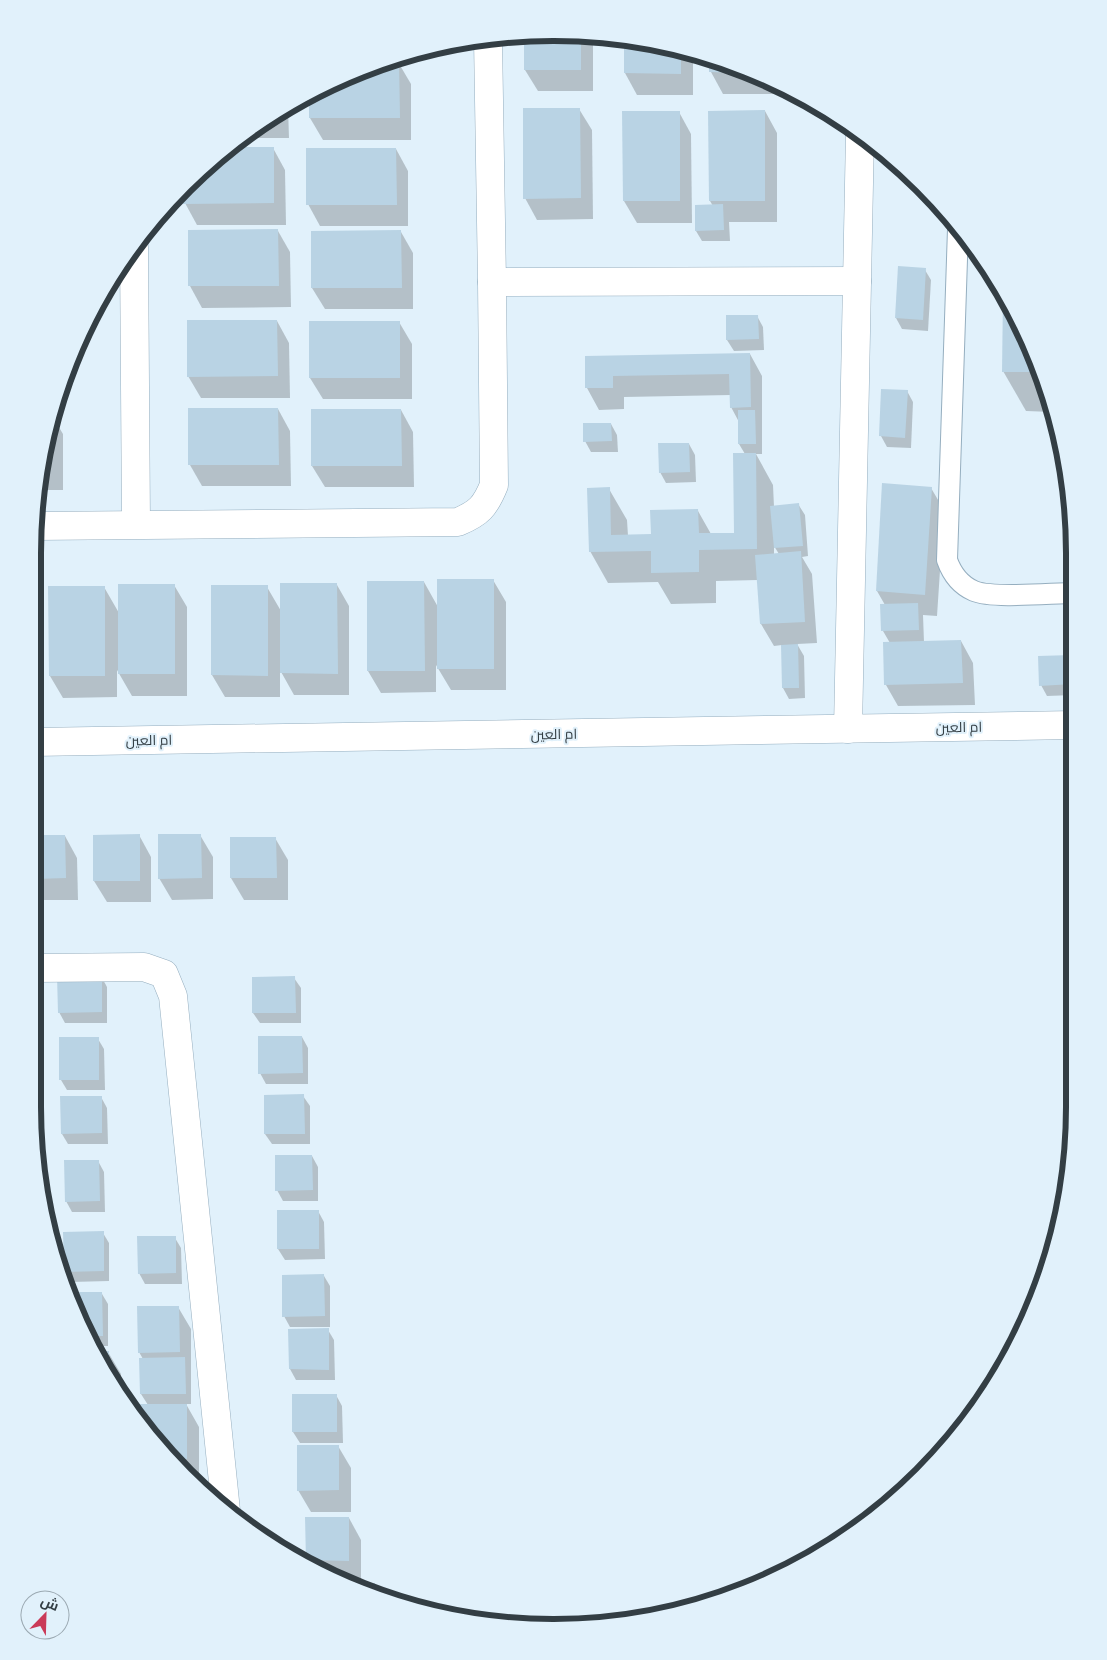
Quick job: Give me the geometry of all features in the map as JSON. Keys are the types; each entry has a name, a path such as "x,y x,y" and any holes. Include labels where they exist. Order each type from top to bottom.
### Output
{"street":[{"path":"42,526 458,522 475,515 487,502 494,485 488,46"},
{"path":"848,729 860,143"},
{"path":"134,260 136,524"},
{"path":"492,282 857,281"},
{"name":"ام العين","path":"41,742 1066,725"},
{"path":"41,968 144,967 164,974 173,996 225,1499"}],"lane":[{"path":"958,239 947,560 952,573 974,591 989,595 1066,593"}],"building":[{"path":"524,42 581,42 581,70 524,70"},
{"path":"624,47 681,58 681,74 624,73"},
{"path":"399,65 400,118 309,118 309,104 357,80"},
{"path":"709,65 730,72 709,72"},
{"path":"523,108 580,108 581,198 523,199"},
{"path":"765,110 765,201 709,201 708,111"},
{"path":"622,111 680,111 680,201 623,201"},
{"path":"242,147 274,147 274,203 183,204 183,200 191,191"},
{"path":"306,148 396,148 397,205 306,205"},
{"path":"723,204 724,230 695,231 695,205"},
{"path":"278,229 279,286 188,286 188,230"},
{"path":"401,230 402,288 311,288 311,231"},
{"path":"898,266 926,268 923,320 895,318"},
{"path":"1003,308 1033,372 1002,372"},
{"path":"726,315 758,315 759,339 726,340"},
{"path":"187,320 277,320 278,376 187,377"},
{"path":"309,321 400,321 400,378 309,378"},
{"path":"750,353 751,407 730,408 729,374 613,376 613,388 585,388 585,356"},
{"path":"881,389 908,390 905,438 879,436"},
{"path":"188,408 278,408 279,465 188,465"},
{"path":"311,409 401,409 402,466 311,466"},
{"path":"738,410 755,410 756,444 738,444"},
{"path":"583,423 611,423 612,441 583,442"},
{"path":"658,443 689,443 690,472 659,473"},
{"path":"733,453 756,453 757,549 699,550 699,572 651,573 651,551 589,552 587,488 610,487 611,535 651,534 650,510 698,509 699,533 734,533"},
{"path":"882,483 932,487 925,595 876,591"},
{"path":"799,503 803,546 774,548 770,506"},
{"path":"801,551 805,622 760,624 755,555"},
{"path":"437,579 494,579 494,669 437,669"},
{"path":"367,581 424,581 425,671 367,671"},
{"path":"280,583 337,583 338,674 280,673"},
{"path":"118,584 175,584 175,674 118,674"},
{"path":"211,585 268,585 268,676 211,675"},
{"path":"48,586 105,586 105,676 49,676"},
{"path":"918,603 919,630 881,631 880,604"},
{"path":"961,640 963,683 884,685 883,642"},
{"path":"798,644 799,688 782,688 781,645"},
{"path":"1066,655 1066,684 1039,686 1038,656"},
{"path":"140,834 140,881 93,881 93,835"},
{"path":"158,834 201,834 202,878 158,879"},
{"path":"41,835 65,835 66,878 41,879"},
{"path":"230,837 276,837 277,878 230,878"},
{"path":"57,975 102,975 102,1012 58,1013"},
{"path":"295,976 296,1013 252,1013 252,977"},
{"path":"258,1036 302,1036 303,1073 258,1074"},
{"path":"59,1037 99,1037 99,1080 59,1080"},
{"path":"304,1094 305,1134 264,1134 264,1095"},
{"path":"60,1096 102,1096 102,1133 61,1134"},
{"path":"275,1155 312,1155 313,1190 275,1191"},
{"path":"64,1160 99,1160 100,1201 65,1202"},
{"path":"277,1210 319,1210 319,1249 277,1249"},
{"path":"104,1231 104,1271 68,1272 64,1255 63,1232"},
{"path":"137,1236 176,1236 176,1273 138,1274"},
{"path":"324,1274 325,1316 282,1317 282,1275"},
{"path":"76,1292 102,1292 103,1336 96,1336"},
{"path":"137,1306 179,1306 180,1352 138,1353"},
{"path":"329,1328 329,1370 289,1369 288,1329"},
{"path":"104,1351 109,1351 109,1361"},
{"path":"185,1357 186,1394 140,1394 139,1358"},
{"path":"292,1394 337,1394 337,1432 292,1432"},
{"path":"187,1404 187,1459 182,1459 168,1444 138,1405"},
{"path":"297,1445 339,1445 339,1490 297,1491"},
{"path":"305,1517 349,1517 349,1561 316,1560 306,1555"},
{"path":"366,1583 375,1583 375,1587"}]}
